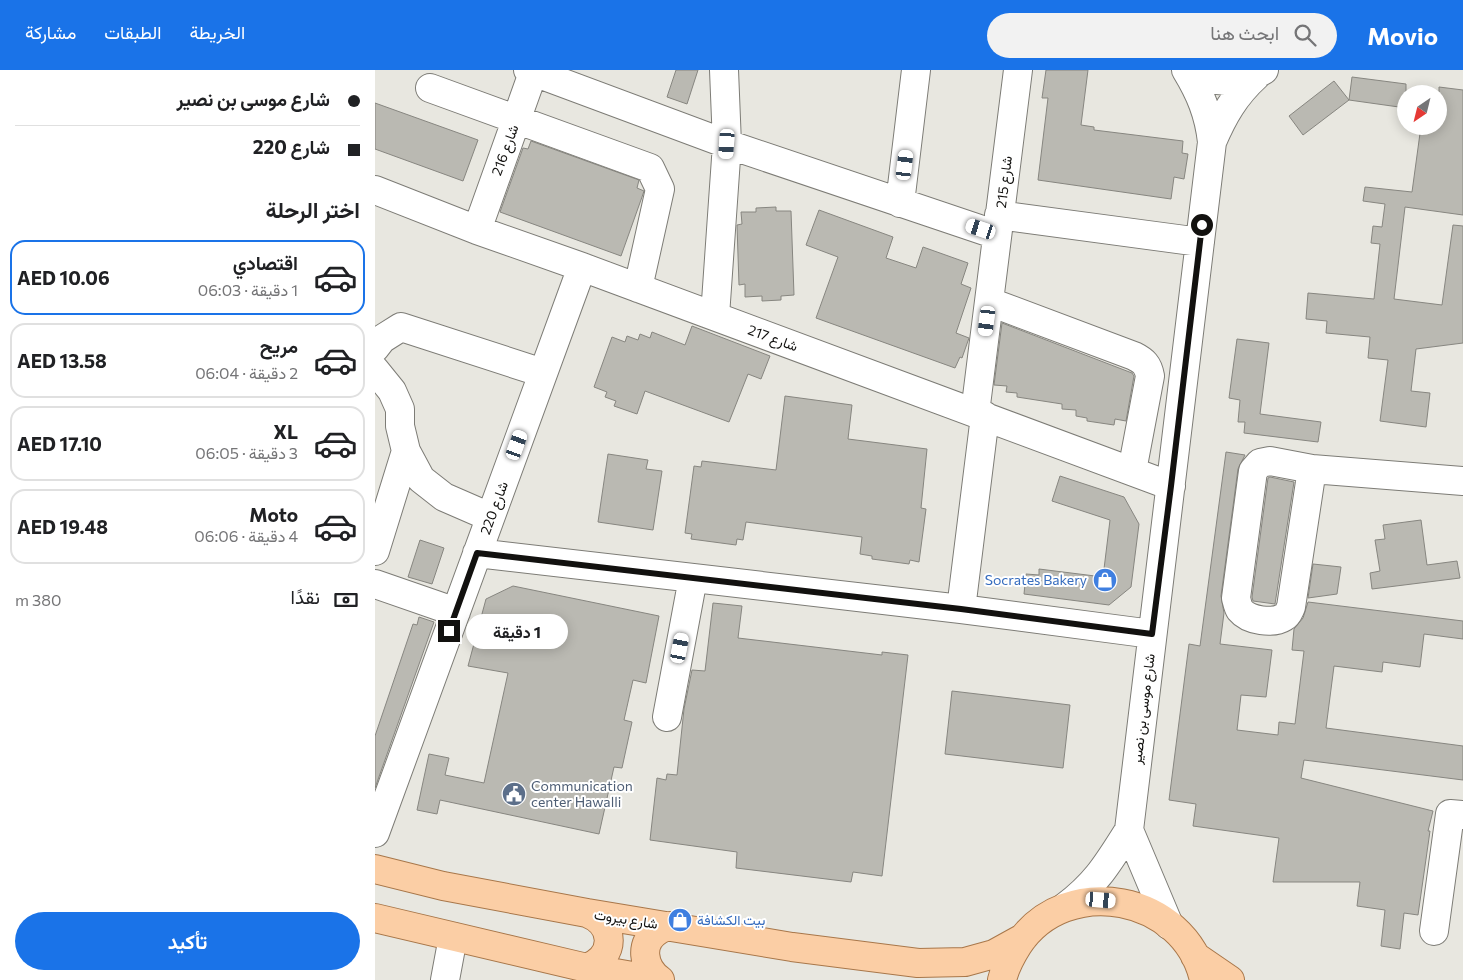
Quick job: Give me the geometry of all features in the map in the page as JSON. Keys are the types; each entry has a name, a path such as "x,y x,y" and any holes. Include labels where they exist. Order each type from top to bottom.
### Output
{"main road":[{"name":"شارع بيروت","path":"375,869 443,886 587,913 792,946 931,964 965,962 994,954 1023,938"},
{"path":"1003,980 1011,955 1023,938 1035,926 1049,915 1065,907 1101,900 1137,906 1154,914 1184,939 1199,968 1230,980"},
{"path":"587,913 603,923 608,931 609,941 603,958 587,968"},
{"path":"375,918 587,968 655,980"},
{"path":"660,980 652,974 646,963 645,950 654,934 670,926"}],"street":[{"path":"715,316 727,144 724,70"},
{"path":"900,203 916,70"},
{"name":"شارع 215","path":"961,609 998,225 1018,70"},
{"path":"1187,70 1208,79 1232,82 1260,73"},
{"name":"شارع موسى بن نصير","path":"1065,907 1083,893 1101,874 1129,830 1212,142 1210,123 1203,100 1187,70"},
{"path":"532,71 727,144 900,203 998,225 1200,242"},
{"name":"شارع 216","path":"477,230 517,119 532,71"},
{"name":"شارع موسى بن نصير","path":"1212,142 1233,100 1242,88 1260,73"},
{"path":"430,88 650,168 660,188 638,288"},
{"name":"شارع 217","path":"375,190 477,230 715,316 1171,486"},
{"name":"شارع 220","path":"375,833 582,267"},
{"path":"990,302 1134,356 1145,363 1149,368 1150,376 1132,471"},
{"path":"375,348 382,340 401,327 543,373"},
{"path":"375,370 392,391 400,409 400,426 406,451 421,479 444,497 490,518"},
{"path":"375,551 406,451"},
{"path":"1312,469 1291,607 1286,616 1276,620 1249,617 1241,610 1236,598 1253,471 1260,463 1270,461 1312,469 1463,481"},
{"path":"477,553 961,609 1152,634"},
{"path":"667,717 693,578"},
{"path":"375,584 456,612"},
{"path":"1434,931 1450,814 1463,815"},
{"name":"شارع موسى بن نصير","path":"1129,830 1169,925"},
{"path":"449,979 453,937"}],"building":[{"path":"676,70 698,70 687,104 667,97"},
{"path":"1046,70 1088,70 1081,125 1094,127 1094,130 1183,141 1182,153 1188,154 1184,179 1174,177 1171,199 1038,180 1048,98 1042,98"},
{"path":"1352,77 1406,84 1397,85 1397,107 1349,100"},
{"path":"1334,81 1349,100 1303,135 1289,116"},
{"path":"1447,88 1463,90 1463,215 1405,207 1394,299 1442,305 1453,225 1463,226 1463,343 1416,349 1411,391 1430,393 1426,427 1380,421 1388,360 1368,358 1370,337 1326,333 1327,321 1306,319 1308,293 1374,299 1380,244 1371,243 1373,226 1382,227 1385,204 1363,201 1365,187 1412,192 1420,135 1447,135"},
{"path":"375,103 478,140 463,181 375,149"},
{"path":"531,141 639,180 637,188 644,191 621,256 500,212 523,148 528,149"},
{"path":"776,207 776,211 791,211 794,295 781,296 781,300 762,301 762,296 745,297 745,284 739,285 737,225 742,224 741,212 756,212 756,208"},
{"path":"819,210 893,237 886,258 916,268 923,247 968,263 961,284 971,288 956,333 969,338 962,358 960,357 955,368 816,318 838,257 806,245"},
{"path":"1002,323 1132,373 1134,376 1126,421 1115,419 1114,425 1087,421 1087,418 1076,416 1076,410 1062,409 1062,404 1017,397 1017,393 1006,392 1007,386 994,385"},
{"path":"692,326 770,356 761,379 748,374 729,422 645,391 637,414 614,406 616,401 605,397 607,392 594,387 612,337 625,342 627,336 638,340 640,334 650,338 652,332 685,345"},
{"path":"1237,339 1269,343 1260,414 1321,422 1318,442 1244,433 1245,422 1238,422 1240,400 1229,398"},
{"path":"785,396 852,405 848,439 927,449 921,508 926,509 919,562 910,560 909,564 872,559 872,556 860,554 862,537 746,522 743,540 737,539 736,545 691,539 692,534 685,533 694,466 701,467 702,461 776,470"},
{"path":"1226,452 1245,455 1238,469 1221,596 1224,613 1220,644 1272,650 1266,697 1241,695 1237,730 1278,735 1279,722 1295,724 1304,651 1292,650 1294,629 1303,618 1308,602 1463,621 1463,639 1424,634 1420,667 1383,662 1382,672 1334,666 1326,728 1463,746 1463,780 1304,760 1301,778 1433,811 1428,831 1430,831 1418,915 1404,913 1400,949 1381,946 1385,910 1357,906 1360,882 1273,882 1279,838 1193,826 1196,804 1169,800 1189,644 1200,646"},
{"path":"608,454 648,460 646,469 662,471 653,530 598,522"},
{"path":"1060,476 1124,497 1139,524 1131,587 1109,605 1024,594 1026,574 1039,575 1039,569 1103,577 1110,520 1052,501"},
{"path":"1268,478 1294,482 1275,604 1253,601 1252,597"},
{"path":"1421,520 1427,565 1457,561 1460,578 1372,589 1370,573 1380,571 1375,540 1385,539 1383,525"},
{"path":"420,540 444,548 432,584 408,577"},
{"path":"1313,564 1341,567 1337,594 1308,598"},
{"path":"513,586 659,616 646,683 633,680 624,720 632,722 622,768 614,767 599,834 440,800 437,814 417,810 429,754 449,758 445,775 484,783 508,673 468,666 486,599"},
{"path":"713,603 742,606 738,638 882,655 882,652 908,655 882,876 853,872 851,882 736,868 737,852 650,840 657,778 666,780 667,774 677,775 684,709 692,670 705,671"},
{"path":"419,617 434,622 375,788 375,736 413,624 417,625"},
{"path":"952,691 1070,705 1063,768 945,754"}],"place":[{"name":"Socrates Bakery","path":"1105,580"},
{"name":"Communication center Hawalli","path":"514,794"},
{"name":"بيت الكشافة","path":"680,920"}],"route":[{"path":"449,631 477,553 961,609 1152,634 1202,225"}]}
